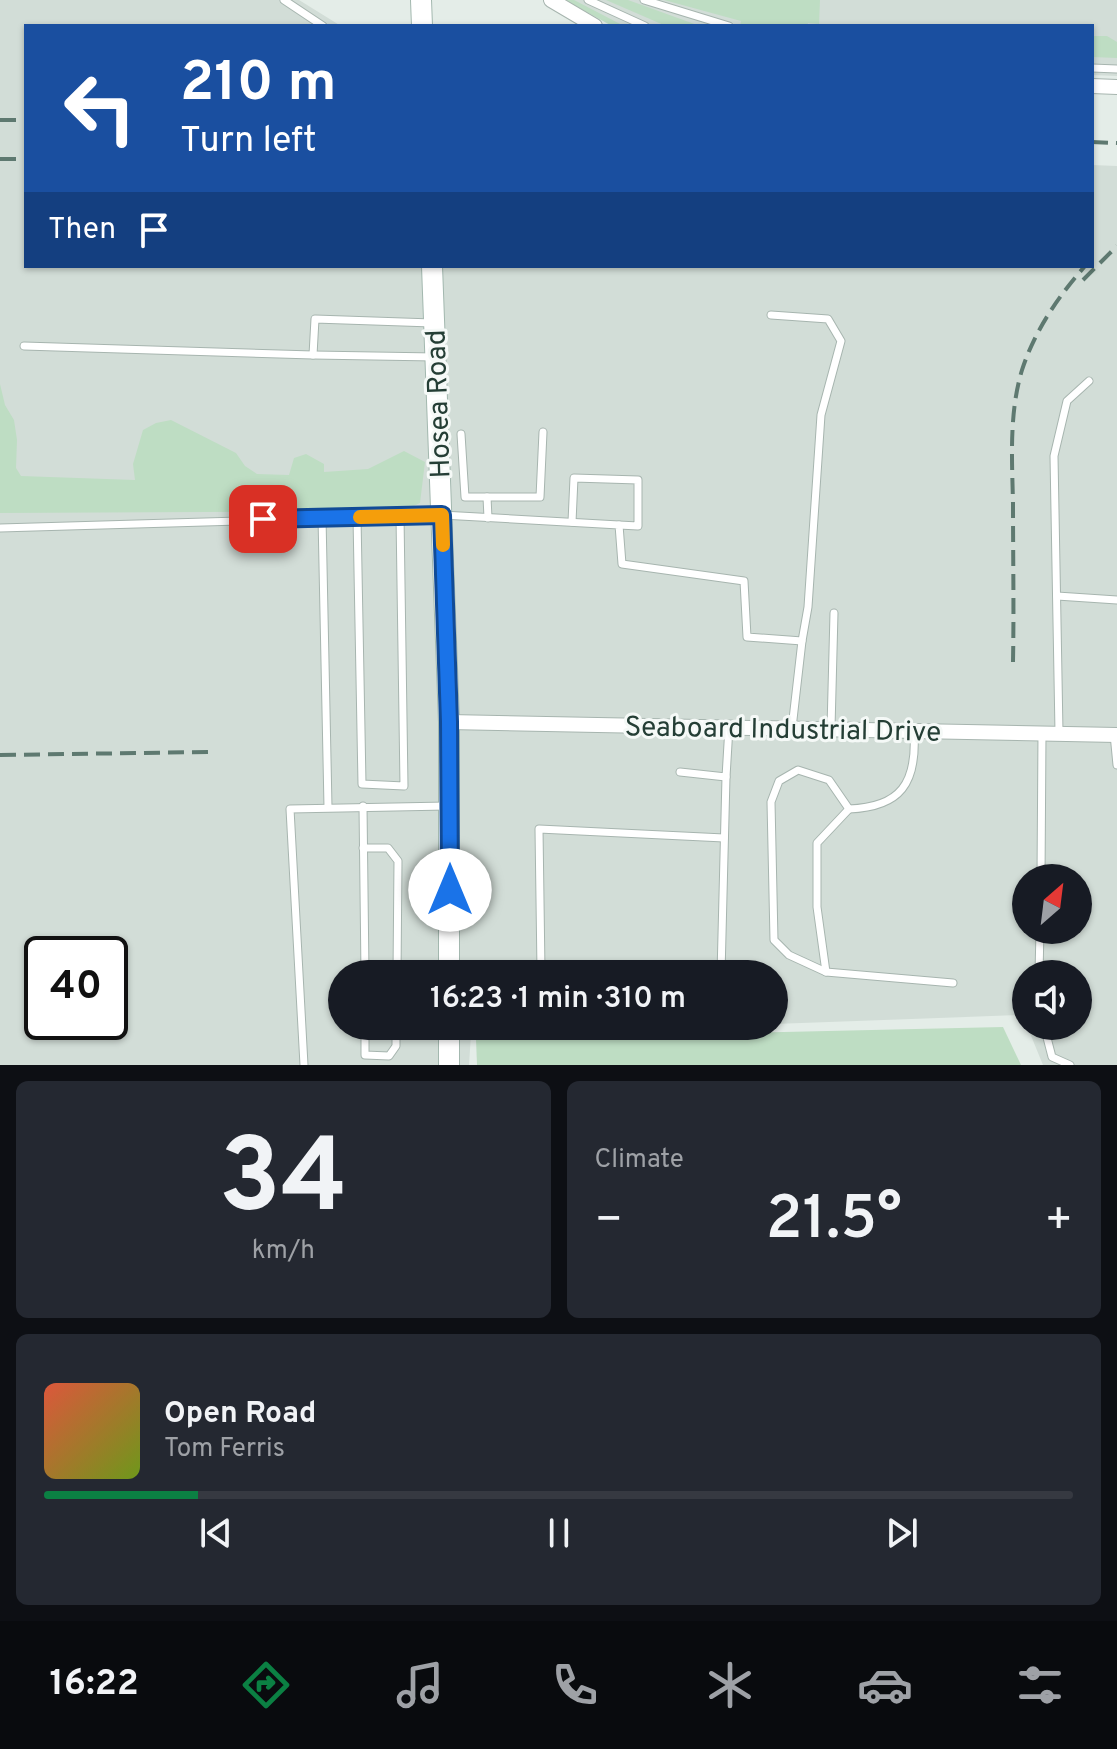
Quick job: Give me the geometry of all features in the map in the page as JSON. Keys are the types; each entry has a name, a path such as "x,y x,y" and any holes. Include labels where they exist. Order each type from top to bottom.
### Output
{"street":[{"path":"421,0 422,24"},
{"path":"551,0 592,24"},
{"path":"1094,86 1117,87"},
{"name":"Hosea Road","path":"432,268 449,722 449,960"},
{"name":"Seaboard Industrial Drive","path":"449,722 1115,734"},
{"path":"449,1040 449,1065"}],"lane":[{"path":"284,0 320,24"},
{"path":"588,0 641,24"},
{"path":"644,0 722,24"},
{"path":"1094,68 1117,69"},
{"path":"771,315 828,319 841,341 821,415 808,607 792,728"},
{"path":"313,355 315,319 434,323"},
{"path":"24,346 436,357"},
{"path":"1059,732 1054,456 1067,401 1089,381"},
{"path":"461,434 465,497 540,497 543,432"},
{"path":"0,528 442,515 638,526 638,480 574,478 572,522"},
{"path":"487,497 488,518"},
{"path":"357,517 362,784 404,786 400,516"},
{"path":"322,517 328,807"},
{"path":"619,525 622,564 744,581 747,637 802,641"},
{"path":"1057,596 1117,600"},
{"path":"831,728 834,613"},
{"path":"721,960 729,727"},
{"path":"826,972 817,907 817,843 849,809 872,808 892,801 906,781 911,766 915,752 914,730"},
{"path":"1041,864 1042,732"},
{"path":"1115,734 1117,765"},
{"path":"849,809 829,780 798,770 779,781 771,802 774,940 789,955 826,972 953,983"},
{"path":"680,772 726,777"},
{"path":"363,806 365,960"},
{"path":"304,1065 290,809 450,806"},
{"path":"541,960 539,829 724,838"},
{"path":"363,848 388,848 398,861 397,960"},
{"path":"365,1040 365,1065"},
{"path":"365,1055 389,1056 396,1046 396,1040"},
{"path":"1048,1040 1052,1057 1070,1065"}],"shaded area":[{"path":"0,0 299,0 338,24 24,24 24,268 1094,268 1094,165 1117,166 1117,1065 1043,1065 1033,1040 1092,1040 1092,960 1012,960 1012,1015 788,1023 788,960 328,960 328,1040 471,1040 469,1065 0,1065"},
{"path":"572,0 1117,0 1117,76 1094,75 1094,24 615,24"}],"green space":[{"path":"565,0 574,0 620,24 608,24"},
{"path":"606,0 628,0 694,24 661,24"},
{"path":"664,0 820,0 819,24 740,24 741,21"},
{"path":"1094,36 1107,36 1117,42 1117,58 1094,57"},
{"path":"0,384 5,405 14,420 16,468 21,476 135,480 133,464 143,430 171,420 236,453 245,466 257,474 289,475 294,458 306,454 324,464 324,472 368,469 404,451 425,462 420,503 405,510 384,511 0,513"},
{"path":"1003,1027 1021,1065 477,1065 476,1040 788,1040 788,1032"}],"railway":[{"path":"0,120 24,120"},
{"path":"1094,142 1117,143"},
{"path":"0,159 24,159"},
{"path":"1083,280 1117,246"},
{"path":"1013,662 1012,436 1018,386 1027,355 1041,328 1083,268"},
{"path":"0,755 208,752"}],"slow traffic":[{"path":"360,517 442,515 443,545"}],"route":[{"path":"263,519 442,515 449,722 450,890"}]}
